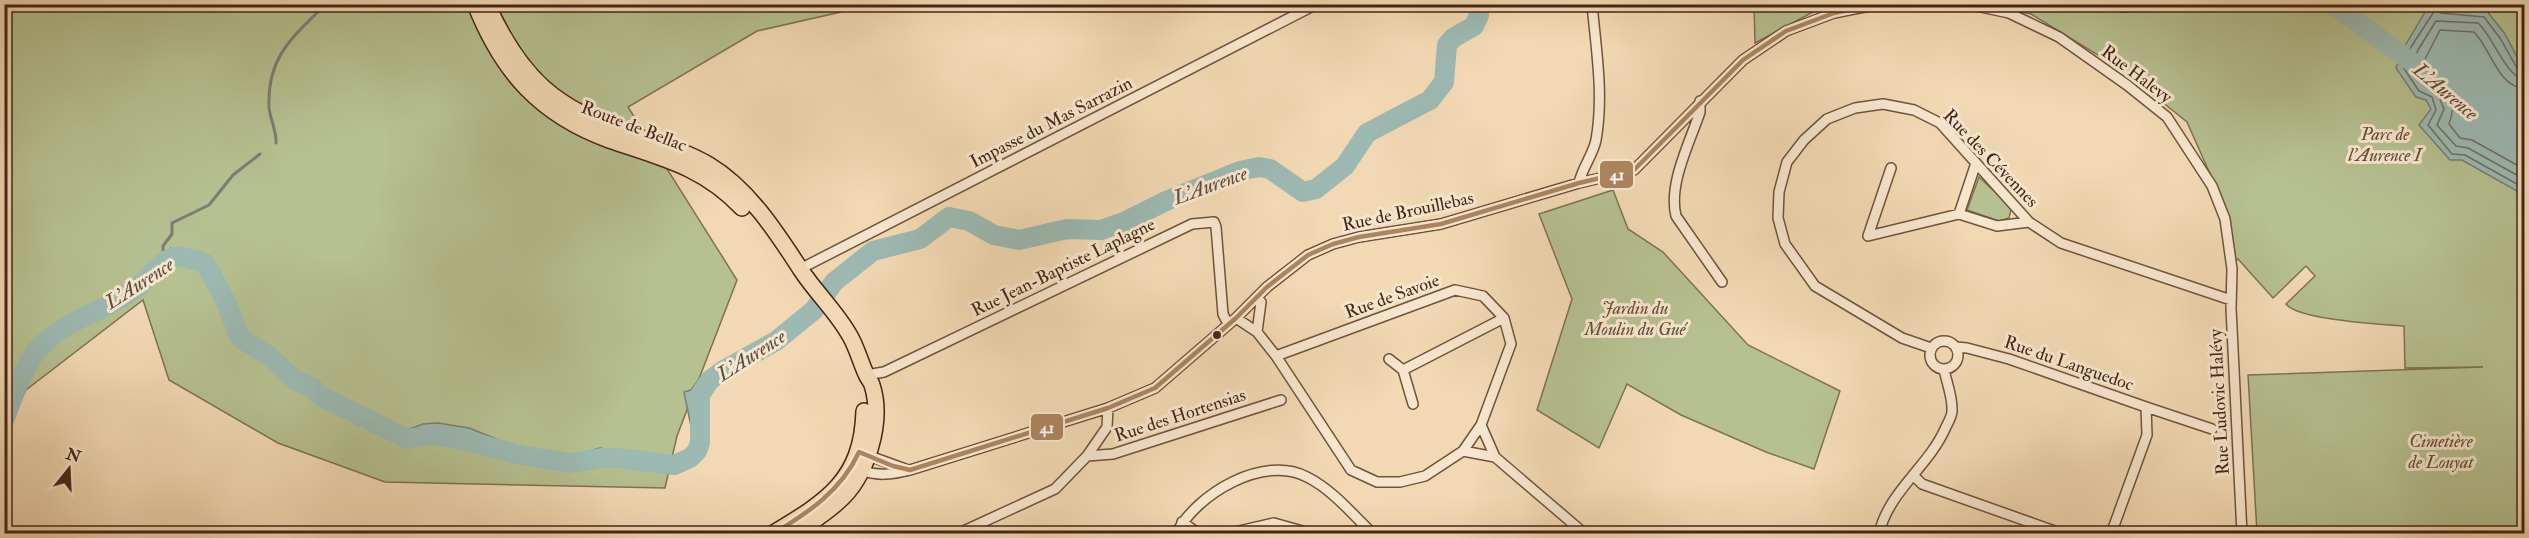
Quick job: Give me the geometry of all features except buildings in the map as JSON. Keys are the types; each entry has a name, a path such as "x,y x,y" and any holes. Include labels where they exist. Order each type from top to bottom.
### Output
{"main road":[{"name":"Route de Bellac","path":"475,4 498,54 516,80 537,100 580,128 694,170 732,198 789,261 800,269"},
{"name":"Route de Bellac","path":"487,4 511,52 541,87 588,119 672,149 709,165 751,202 794,256 800,269 840,320 857,351 866,375"},
{"path":"794,534 840,501 857,470 864,454 866,375"},
{"path":"772,534 830,495 857,470"}],"street":[{"name":"Impasse du Mas Sarrazin","path":"800,269 1317,4"},
{"path":"1578,183 1595,143 1599,119 1599,81 1592,4"},
{"name":"Rue de Brouillebas","path":"857,470 877,475 891,475 910,470 1108,408 1155,388 1308,255 1333,244 1359,237 1441,224 1578,183 1634,170 1743,60 1786,31 1834,13 1879,4"},
{"name":"Rue Halevy","path":"1967,4 2009,13 2059,37 2127,85 2167,117 2212,186 2225,219 2232,269"},
{"path":"2114,4 2123,7 2163,4"},
{"path":"1700,101 1700,112 1674,188 1673,205 1676,216 1722,282"},
{"name":"Rue des Cévennes","path":"1931,348 1902,338 1815,286 1785,244 1778,218 1779,192 1787,162 1804,140 1827,119 1855,108 1883,104 1914,110 1940,123 2030,222 2061,243 2231,300"},
{"path":"1959,214 1976,163"},
{"path":"1891,168 1868,236 1959,214 1997,226 2030,222"},
{"name":"Rue Jean-Baptiste Laplagne","path":"866,375 884,372 1192,224 1214,222 1216,227 1223,314 1227,324"},
{"name":"Rue Ludovic Halévy","path":"2232,269 2231,300 2242,534"},
{"name":"Rue de Savoie","path":"1276,356 1455,291 1482,296 1504,318"},
{"path":"1257,332 1261,302 1258,297"},
{"path":"1236,318 1257,332 1276,356 1351,470 1377,482 1400,482 1425,476 1463,451 1481,425 1511,344 1504,318 1403,370"},
{"path":"1946,340 1959,352 1958,361 1944,370 1935,366 1930,357 1931,348 1937,342 1946,340"},
{"name":"Rue du Languedoc","path":"1956,347 2009,359 2146,407 2147,435 2111,534"},
{"path":"1389,359 1403,370 1413,404"},
{"path":"1879,534 1881,523 1893,500 1942,435 1952,412 1944,370"},
{"name":"Rue des Hortensias","path":"1088,456 1113,454 1281,400"},
{"path":"2146,407 2212,429"},
{"path":"957,534 1055,489 1088,456 1107,426 1108,408"},
{"path":"1481,425 1495,457 1585,534"},
{"path":"1463,451 1495,457"},
{"path":"864,454 910,470"},
{"path":"1176,534 1182,522 1220,487 1266,470 1305,475 1326,488 1373,534"},
{"path":"1913,475 1922,484 2063,534"},
{"path":"1182,522 1199,534"},
{"path":"1226,534 1274,523 1313,534"}],"green space":[{"path":"1754,4 1826,5 1755,43"},
{"path":"5,5 872,5 757,31 628,107 737,280 677,436 665,488 385,482 278,443 169,380 143,300 26,390 5,434"},
{"path":"1987,5 2524,5 2524,533 2257,533 2248,375 2483,367 2405,368 2404,326 2341,320 2306,314 2294,309 2286,304 2315,276 2306,266 2273,298 2238,259 2234,262 2230,219 2187,122 2121,69 2031,14"},
{"path":"1979,177 2005,201 2011,210 2009,218 1999,221 1967,210"},
{"name":"Jardin du Moulin du Gué","path":"1613,190 1628,229 1663,252 1748,345 1840,391 1814,469 1766,452 1681,415 1627,384 1599,448 1537,410 1572,299 1539,214"}],"water":[{"path":"1475,5 1478,5 1479,15 1474,26 1453,38 1447,45 1444,82 1430,100 1367,133 1345,166 1316,189 1303,192 1270,169 1259,167 1240,171 1101,230 1067,229 1019,240 994,235 969,221 949,217 920,239 873,251 834,282 828,292 823,286 855,256 876,246 923,232 939,218 959,210 995,231 1018,237 1063,226 1098,227 1112,223 1164,195 1246,164 1267,162 1292,176 1305,187 1309,187 1344,163 1355,139 1363,130 1429,97 1439,82 1443,44 1469,24"},
{"path":"2428,7 2486,10 2505,34 2524,71 2524,195 2462,160 2450,160 2419,125 2431,109 2426,100 2416,97 2396,68 2406,44"},
{"path":"171,248 211,259 221,277 231,306 248,337 274,352 294,374 311,381 321,391 402,432 423,424 438,423 469,428 519,448 576,455 600,448 674,460 685,455 694,441 684,392 691,390 699,379 777,333 812,303 816,308 776,341 724,370 703,388 700,395 698,421 700,443 690,458 674,465 618,458 571,463 516,454 468,441 432,435 407,439 320,396 313,388 295,380 269,356 240,338 205,263 186,258 176,257 167,261 137,288 114,304 71,323 41,346 33,349 75,312 125,290 146,274"}],"waterway":[{"path":"276,143 269,107 272,74 284,49 326,4"},
{"name":"L'Aurence","path":"4,420 24,371 41,346 63,328 124,297 168,259 182,257 205,263 225,300 240,338 269,356 295,380 313,388 320,396 407,439 432,435 468,441 516,454 571,463 618,458 674,465 690,458 697,451 700,443 700,395 710,380 776,341 814,310 834,282 873,251 920,239 949,217 969,221 994,235 1019,240 1067,229 1101,230 1240,171 1259,167 1270,169 1303,192 1316,189 1345,166 1367,133 1430,100 1444,82 1447,45 1453,38 1474,26 1479,15 1478,4"},
{"name":"L'Aurence","path":"2332,4 2423,70"},
{"path":"163,251 163,246 172,234 172,223 209,205 233,175 260,154"}],"transit line":[{"name":"41","path":"773,534 823,499 843,478 859,452 893,466 910,470 1108,408 1155,388 1236,318 1267,287 1308,255 1333,244 1359,237 1441,224 1579,183 1634,170 1743,60 1786,31 1834,13 1876,4"}],"park label":[{"name":"Parc de l'Aurence I","path":"2385,144"},
{"name":"Cimetière de Louyat","path":"2441,451"}]}
